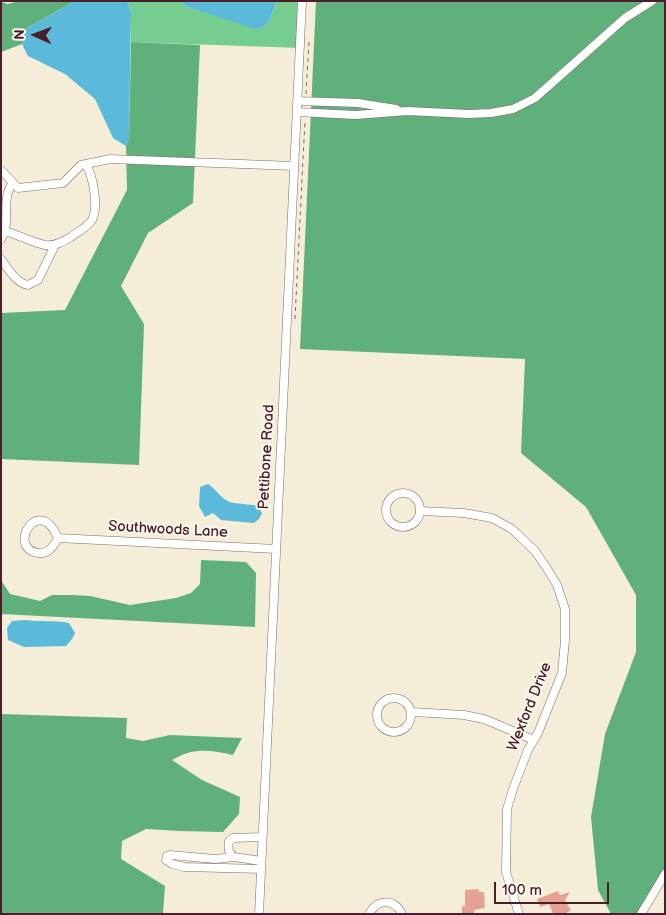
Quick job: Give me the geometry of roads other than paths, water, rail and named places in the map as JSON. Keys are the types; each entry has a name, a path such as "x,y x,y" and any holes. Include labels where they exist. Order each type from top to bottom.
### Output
{"street":[{"name":"Pettibone Road","path":"258,914 302,1"},
{"path":"297,112 356,115 408,112 491,113 512,109 535,98 625,18 652,1"},
{"path":"297,101 358,103 408,112"},
{"path":"1,170 18,188 63,183 81,165 110,159 294,166"},
{"path":"13,183 7,194 3,235 46,245 55,245 66,240 92,220 94,194 92,174 86,164"},
{"path":"1,259 17,280 28,285 38,280 55,245"},
{"path":"403,492 409,493 418,500 420,511 416,522 406,527 394,525 387,517 385,511 392,496 403,492"},
{"name":"Wexford Drive","path":"420,511 464,513 492,518 512,529 534,551 557,585 565,609 562,673 512,789 507,809 506,872 519,914"},
{"path":"41,520 49,523 55,530 58,538 52,549 40,554 32,552 27,545 24,535 26,528 41,520"},
{"name":"Southwoods Lane","path":"58,538 276,549"},
{"path":"390,698 406,702 412,712 410,724 396,733 390,732 381,726 377,715 381,704 390,698"},
{"path":"412,712 464,715 484,719 534,740"},
{"path":"234,857 228,849 231,839 262,836"},
{"path":"170,855 215,859 234,857 261,865 184,867 172,864 166,860 167,856 170,855"},
{"path":"641,914 665,874"},
{"path":"369,914 376,905 386,902 396,906 402,914"}],"water":[{"path":"75,1 127,1 131,11 129,139 126,146 113,138 95,99 65,74 28,56 22,44 27,28"},
{"path":"180,1 276,1 270,20 261,29 252,28 187,7"},
{"path":"208,484 230,502 258,506 262,513 259,519 254,523 221,520 213,513 205,517 199,506 200,487"},
{"path":"12,621 69,623 75,633 66,646 24,647 8,640 7,628"}]}
